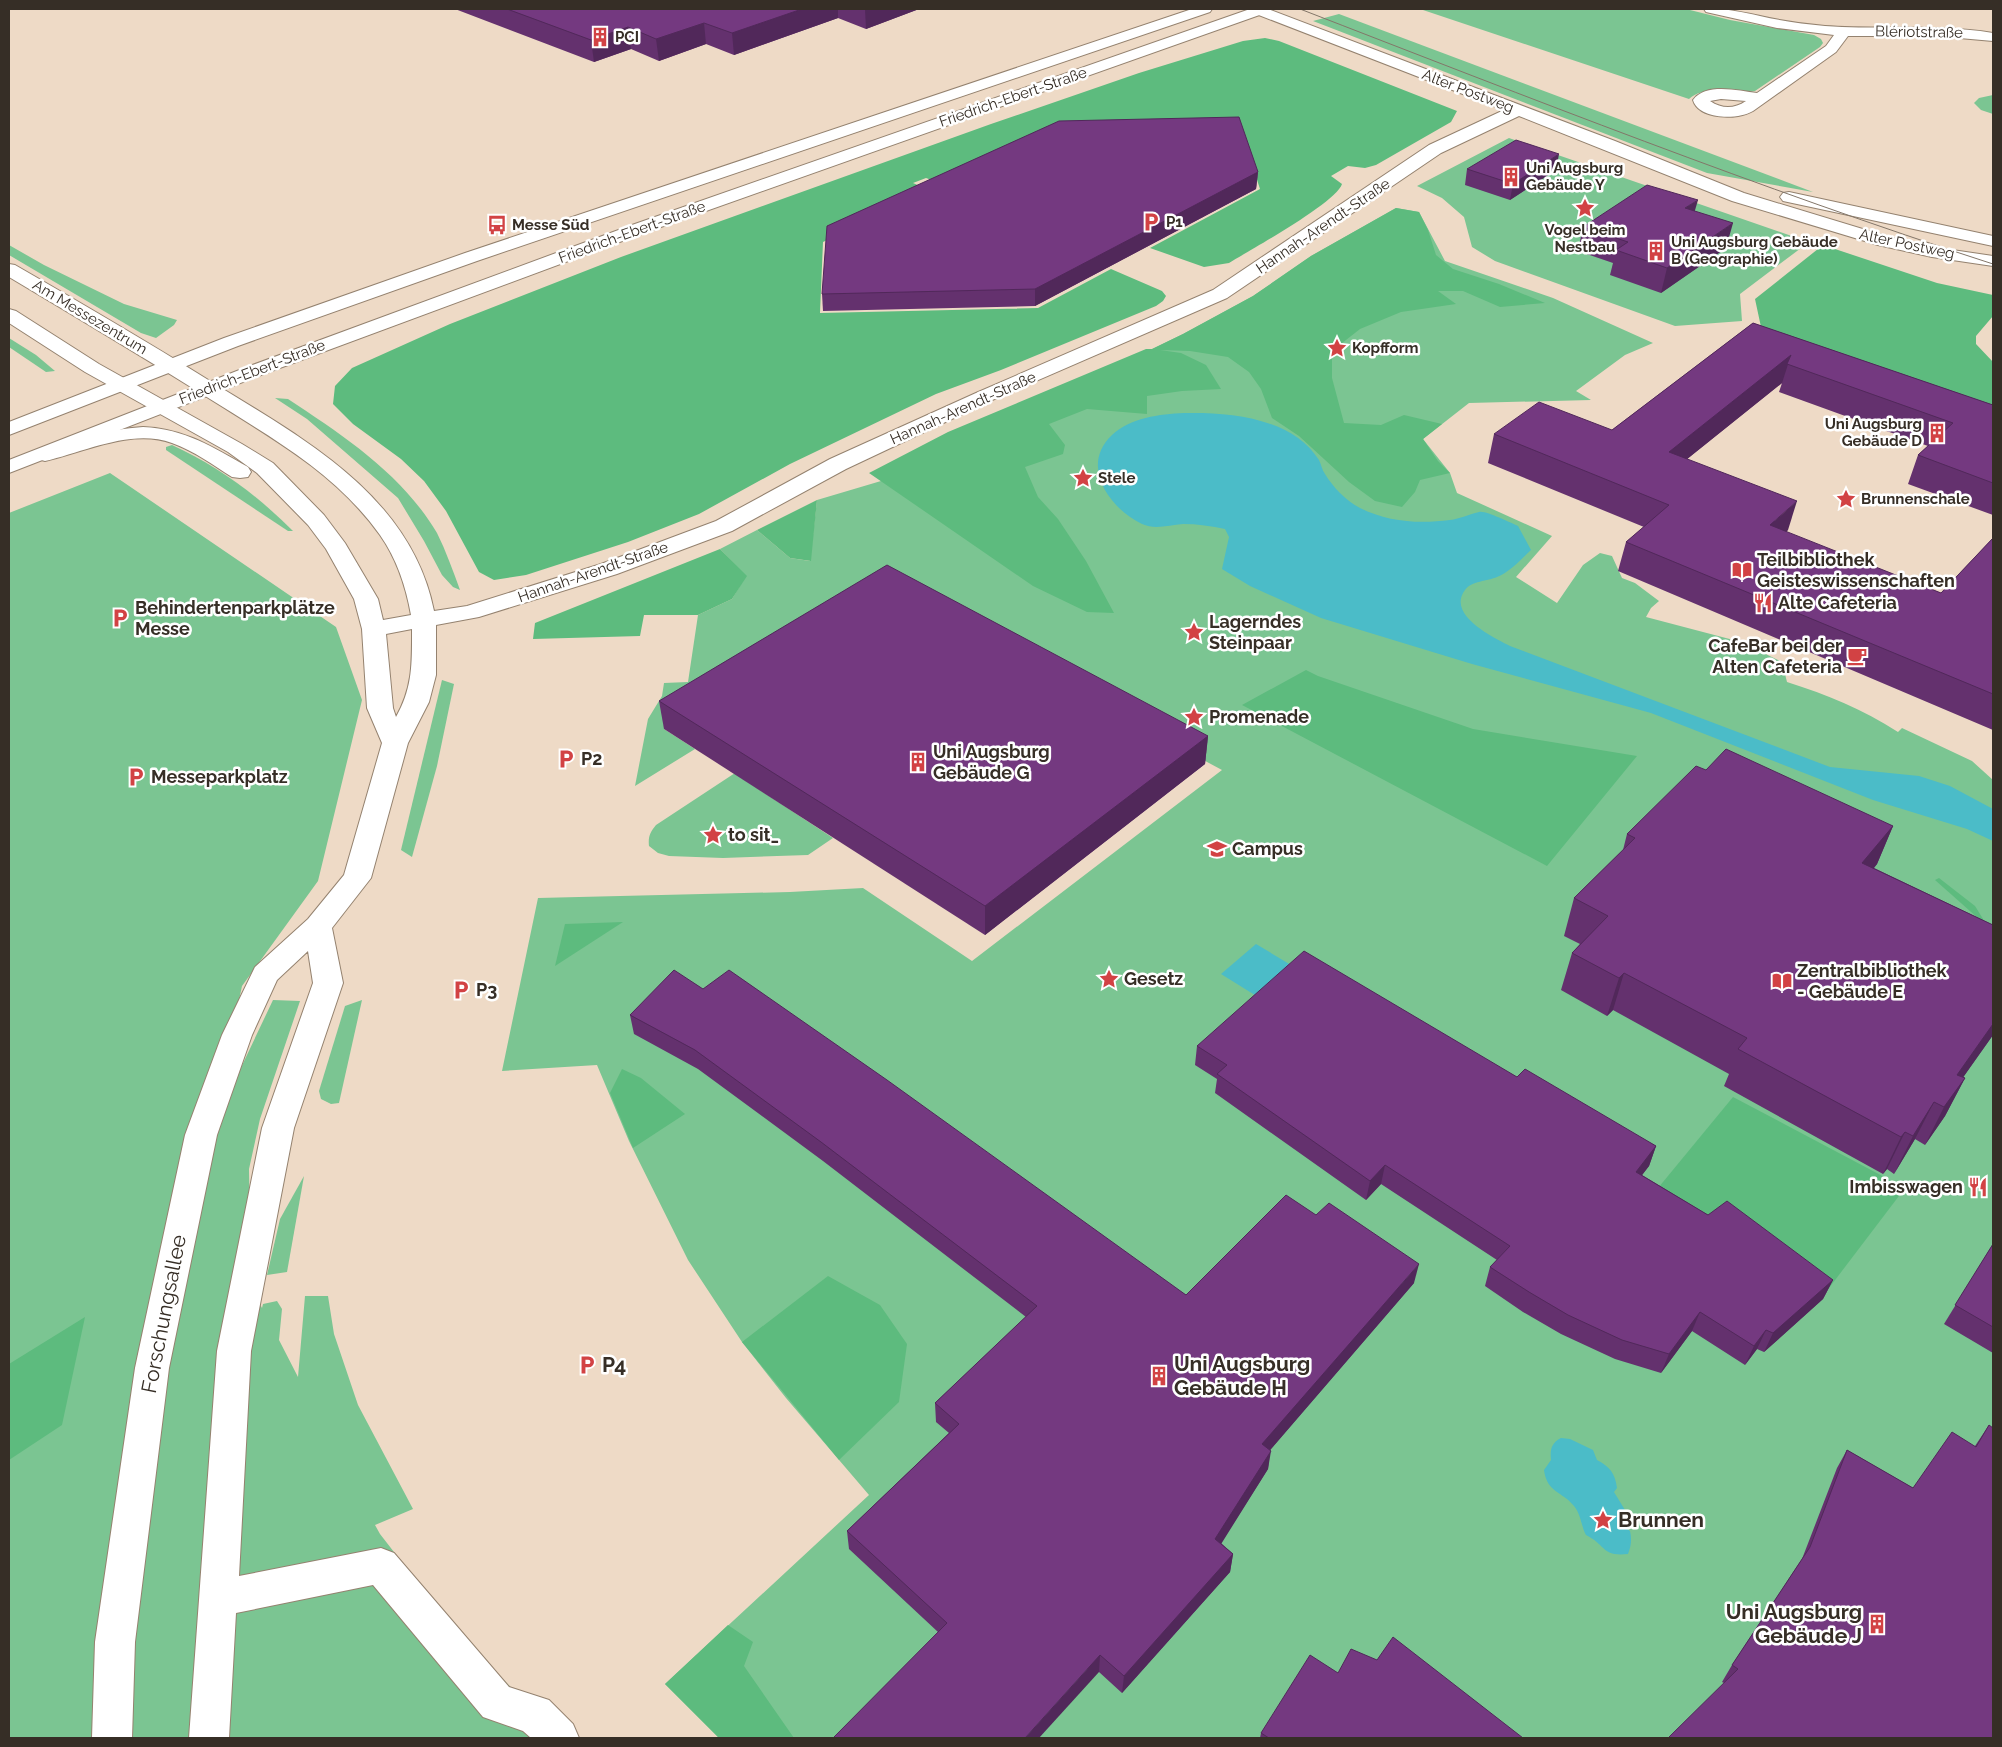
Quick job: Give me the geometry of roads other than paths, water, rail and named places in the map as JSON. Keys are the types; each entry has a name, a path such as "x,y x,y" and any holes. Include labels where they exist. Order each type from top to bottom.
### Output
{"street":[{"name":"Friedrich-Ebert-Straße","path":"9,429 170,366 471,257 1205,9"},
{"name":"Friedrich-Ebert-Straße","path":"15,464 208,389 638,229 1260,9"},
{"name":"Alter Postweg","path":"1260,9 1738,197 1855,233 1932,252 1993,261"},
{"name":"Blériotstraße","path":"1711,9 1756,20 1809,29 1844,31 1935,30 1993,37"},
{"path":"1760,98 1830,49 1844,31"},
{"name":"Hannah-Arendt-Straße","path":"374,629 471,612 609,569 724,526 847,460 1207,301 1236,285 1435,150 1518,110"},
{"name":"Alter Postweg","path":"1680,173 1993,241"},
{"path":"163,406 189,377 518,256 656,196"},
{"name":"Am Messezentrum","path":"9,269 170,366"},
{"path":"9,314 92,368 163,406 235,448 264,468 304,508 337,548 366,599 374,629 380,708 395,743"},
{"name":"Forschungsallee","path":"112,1738 115,1642 152,1368 201,1135 237,1035 265,974 318,926 357,878 395,743 417,702 424,675 424,621 418,589 408,562 390,532 342,478 308,451 170,366"},
{"path":"15,464 105,438 131,434 154,434 176,438 304,508"},
{"path":"209,1738 234,1351 278,1128 328,983 318,926"},
{"path":"217,1599 382,1566 497,1702 547,1726"}],"water":[{"path":"1184,413 1239,416 1276,426 1293,434 1319,460 1324,472 1340,493 1350,502 1371,513 1404,521 1427,522 1454,519 1482,512 1518,526 1531,550 1502,575 1468,587 1461,599 1462,608 1467,617 1484,631 1510,646 1830,767 1919,776 1950,786 1993,809 1993,841 1967,829 1873,800 1651,713 1472,664 1321,618 1250,586 1222,569 1229,537 1225,529 1188,524 1147,526 1130,517 1119,508 1103,486 1098,460 1103,447 1112,435 1119,429 1136,421 1165,414"},
{"path":"1256,944 1301,971 1266,1002 1221,974"},
{"path":"1561,1438 1570,1439 1593,1450 1597,1460 1609,1468 1613,1474 1617,1488 1614,1492 1625,1510 1627,1519 1624,1521 1623,1526 1631,1534 1628,1554 1613,1554 1586,1535 1576,1509 1548,1483 1544,1470 1551,1460 1553,1445"}],"tram line":[{"path":"1300,9 1558,109 1731,173 1818,205 1993,264"}],"place":[{"name":"PCI","path":"600,37"},
{"name":"Uni Augsburg Gebäude Y","path":"1511,177"},
{"name":"Vogel beim Nestbau","path":"1585,208"},
{"name":"P1","path":"1151,222"},
{"name":"Messe Süd","path":"497,225"},
{"name":"Uni Augsburg Gebäude B (Geographie)","path":"1656,251"},
{"name":"Kopfform","path":"1337,348"},
{"name":"Uni Augsburg Gebäude D","path":"1937,433"},
{"name":"Stele","path":"1083,478"},
{"name":"Brunnenschale","path":"1846,499"},
{"name":"Teilbibliothek Geisteswissenschaften","path":"1742,570"},
{"name":"Alte Cafeteria","path":"1763,603"},
{"name":"Behindertenparkplätze Messe","path":"120,618"},
{"name":"Lagerndes Steinpaar","path":"1194,632"},
{"name":"CafeBar bei der Alten Cafeteria","path":"1857,656"},
{"name":"Promenade","path":"1194,717"},
{"name":"P2","path":"566,759"},
{"name":"Uni Augsburg Gebäude G","path":"918,762"},
{"name":"Messeparkplatz","path":"136,777"},
{"name":"to sit_","path":"713,835"},
{"name":"Campus","path":"1217,849"},
{"name":"Gesetz","path":"1109,979"},
{"name":"Zentralbibliothek - Gebäude E","path":"1782,981"},
{"name":"P3","path":"461,990"},
{"name":"Imbisswagen","path":"1978,1187"},
{"name":"P4","path":"587,1365"},
{"name":"Uni Augsburg Gebäude H","path":"1159,1376"},
{"name":"Brunnen","path":"1603,1520"},
{"name":"Uni Augsburg Gebäude J","path":"1877,1624"}]}
